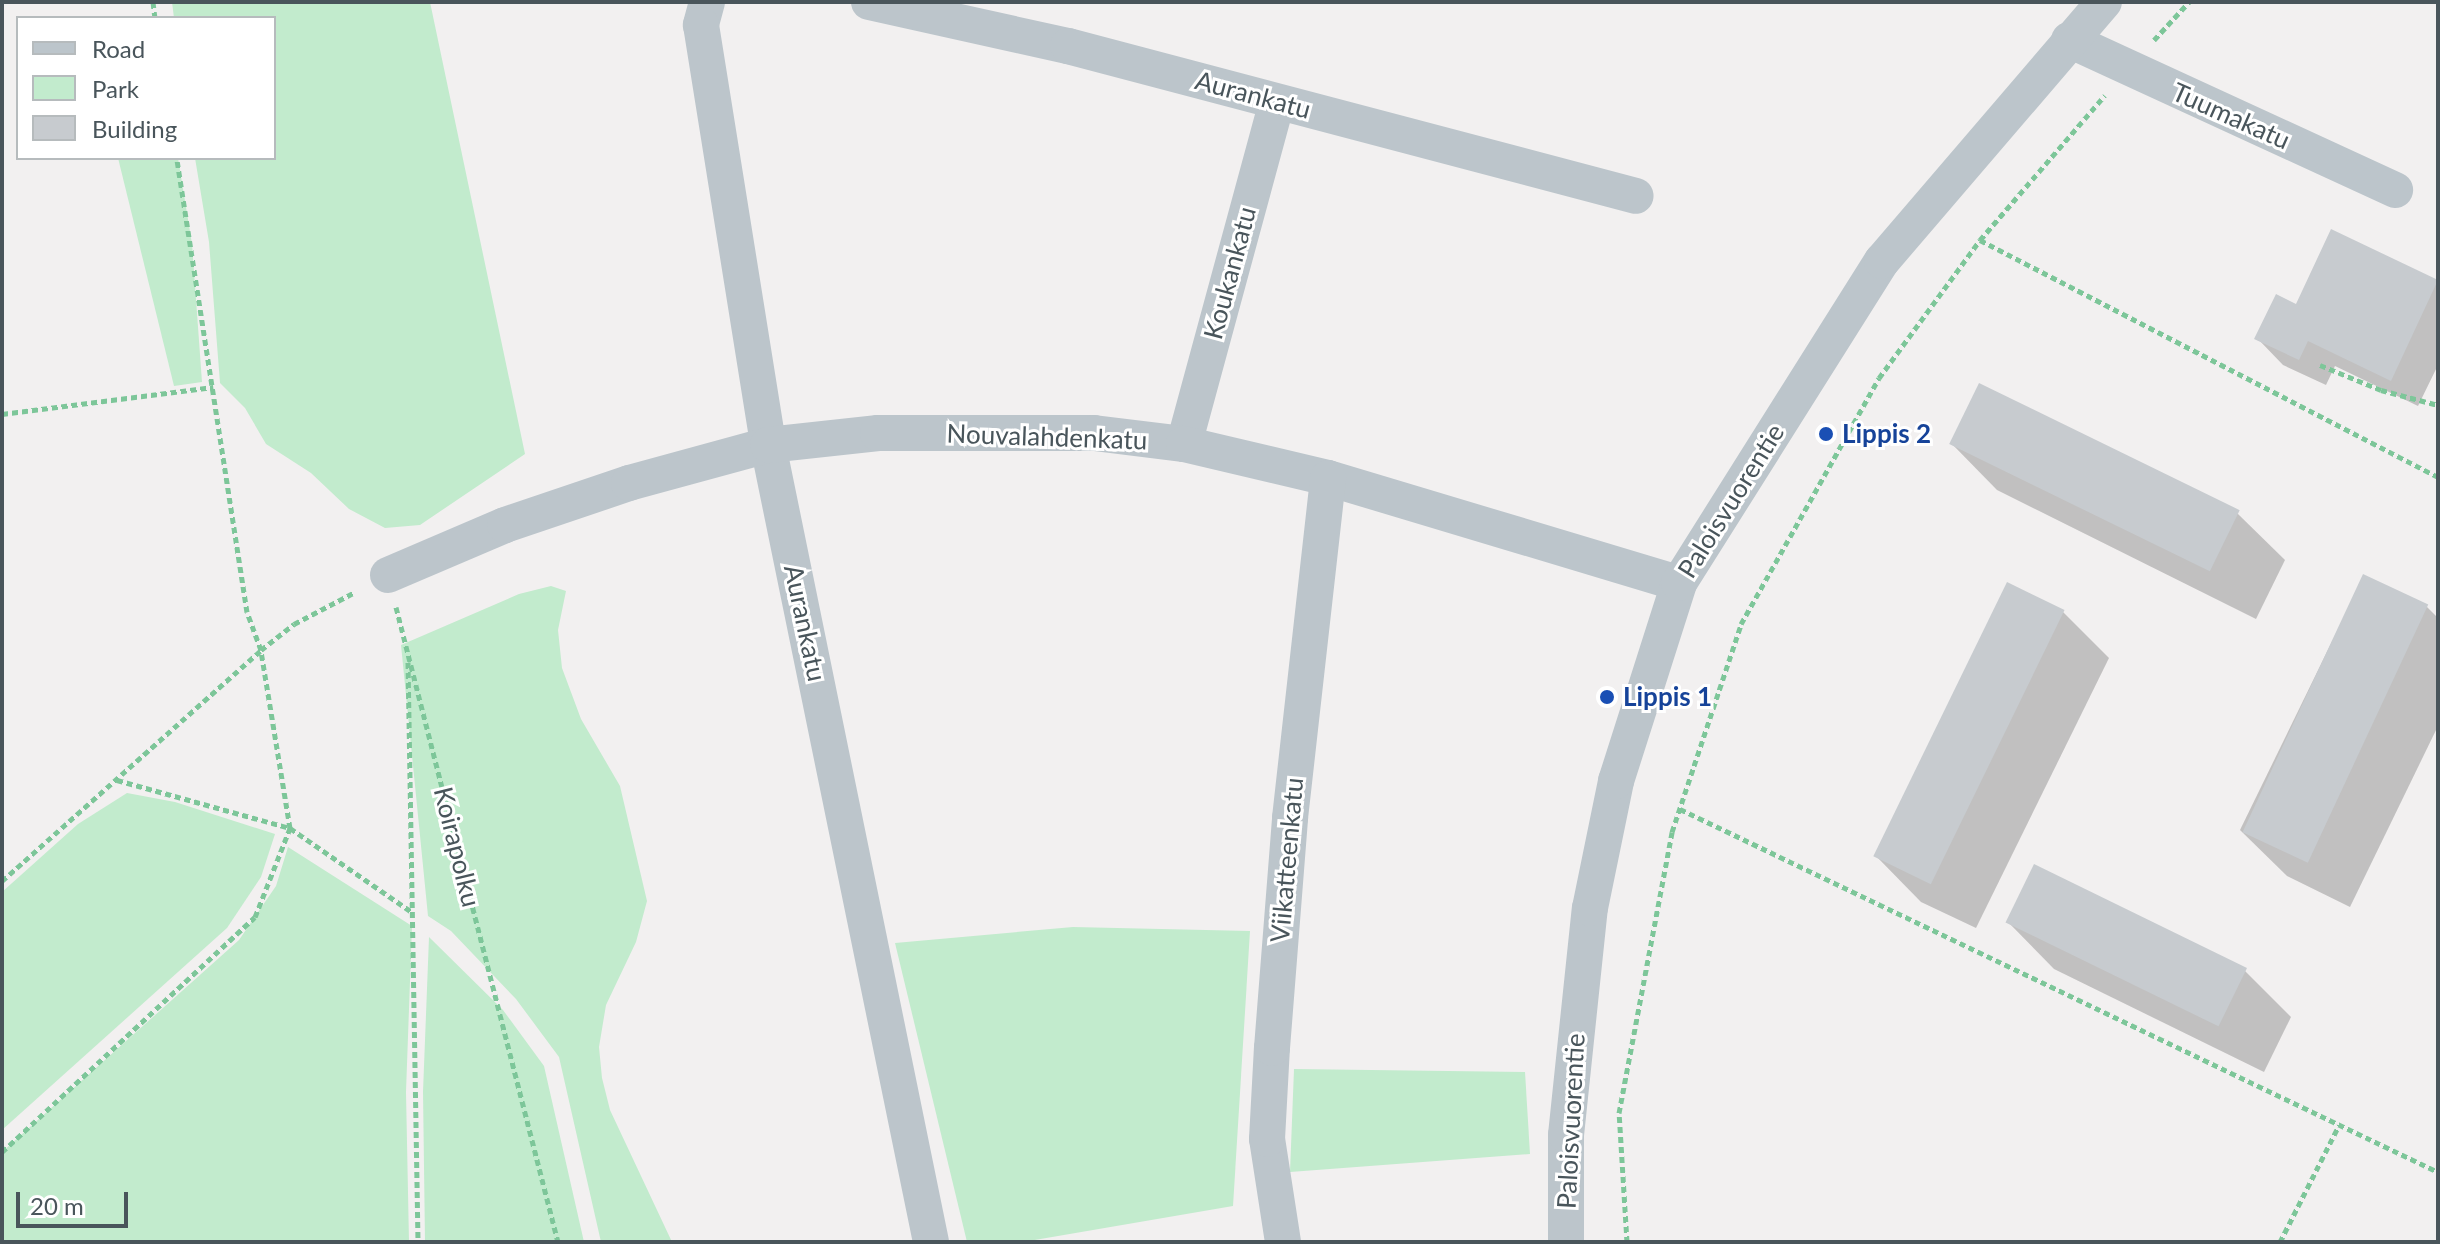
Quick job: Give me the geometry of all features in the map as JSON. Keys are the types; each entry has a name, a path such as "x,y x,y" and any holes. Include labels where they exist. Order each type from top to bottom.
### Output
{"street":[{"name":"Aurankatu","path":"707,2 701,25 768,445 931,1242"},
{"name":"Aurankatu","path":"869,2 1068,46 1636,196"},
{"name":"Paloisvuorentie","path":"1566,1242 1566,1135 1590,908 1616,781 1679,583 1882,261 2104,2"},
{"name":"Tuumakatu","path":"2069,40 2395,190"},
{"name":"Koukankatu","path":"1184,444 1277,102"},
{"name":"Nouvalahdenkatu","path":"388,575 505,525 629,483 768,445 878,433 1094,433 1184,444 1328,478 1679,583"},
{"name":"Viikatteenkatu","path":"1283,1242 1267,1139 1269,1093 1290,818 1328,478"}],"path":[{"path":"1627,1242 1619,1113 1680,809 1741,624 1879,378 1980,240 2189,2"},
{"path":"2,1152 255,917 290,828 261,650 247,612 177,160"},
{"path":"1980,240 2438,477"},
{"path":"2320,365 2381,390 2438,405"},
{"path":"2,414 213,387"},
{"path":"2,881 261,650 294,624 388,575"},
{"name":"Koirapolku","path":"388,575 558,1242"},
{"path":"408,653 418,1242"},
{"path":"116,780 290,828 413,913"},
{"path":"1680,809 2438,1172"},
{"path":"2280,1242 2339,1125"}],"green space":[{"path":"172,2 430,2 525,454 420,525 385,528 349,509 311,473 266,444 245,408 220,383 209,242 195,160 276,160 276,16 174,16"},
{"path":"118,160 178,160 192,244 202,382 174,386"},
{"path":"551,586 566,591 558,630 562,668 581,719 620,786 647,901 636,942 606,1005 599,1047 602,1078 610,1110 672,1242 601,1242 559,1057 516,999 451,931 428,916 401,645 519,594"},
{"path":"127,793 175,802 275,834 261,877 227,928 2,1130 2,892 78,824"},
{"path":"288,847 412,926 406,1092 409,1242 2,1242 2,1152 239,940 276,886"},
{"path":"1073,927 1250,931 1233,1206 1023,1242 967,1242 895,943"},
{"path":"429,937 503,1010 544,1066 584,1242 425,1242 423,1092"},
{"path":"1294,1069 1525,1072 1530,1154 1290,1172"}],"building":[{"path":"2331,229 2438,280 2391,381 2308,341 2299,360 2254,339 2276,294 2296,304"},
{"path":"1979,383 2240,510 2210,571 1949,444"},
{"path":"2363,574 2428,604 2308,863 2243,832"},
{"path":"2007,582 2065,610 1931,884 1873,856"},
{"path":"2034,864 2247,968 2219,1026 2006,922"}],"place":[{"name":"Lippis 2","path":"1826,434"},
{"name":"Lippis 1","path":"1607,697"}]}
